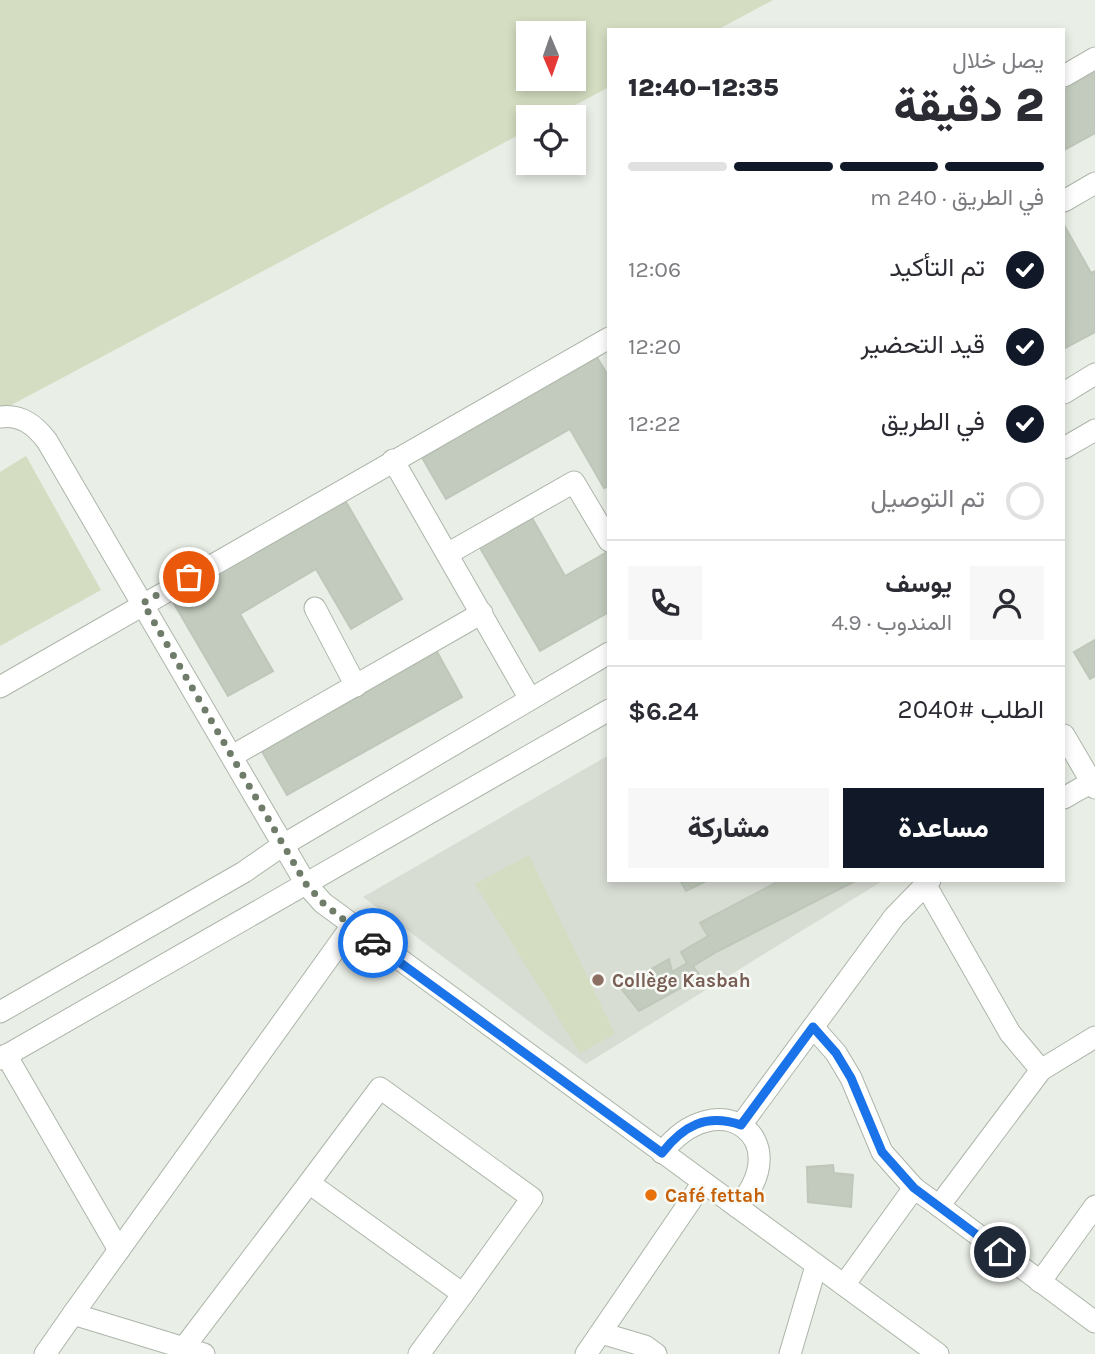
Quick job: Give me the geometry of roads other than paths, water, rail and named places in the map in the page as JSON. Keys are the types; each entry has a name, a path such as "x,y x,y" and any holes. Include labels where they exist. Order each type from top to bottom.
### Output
{"street":[{"path":"1065,75 1095,58"},
{"path":"1065,200 1095,183"},
{"path":"0,687 607,339"},
{"path":"1065,392 1095,374"},
{"path":"0,417 10,416 36,427 143,603 306,884 351,926 844,1285 926,1350"},
{"path":"1065,447 1095,430"},
{"path":"393,460 449,553 530,699"},
{"path":"449,553 574,482 607,538"},
{"path":"315,608 356,686"},
{"path":"232,757 482,613"},
{"path":"0,1012 244,872 283,845 607,654"},
{"path":"119,1250 3,1057 607,711"},
{"path":"1065,737 1094,783 1065,798"},
{"path":"741,1125 894,917 927,882 1010,1033 1041,1070"},
{"path":"45,1354 351,926"},
{"path":"813,1027 836,1053 851,1078 882,1152 914,1188 1095,1322"},
{"path":"939,1206 1041,1070 1095,1037"},
{"path":"73,1314 189,1352 380,1087 531,1198 419,1354"},
{"path":"662,1153 673,1138 697,1122 727,1121 741,1125 758,1146 760,1160 755,1183 737,1207"},
{"path":"309,1183 463,1294"},
{"path":"586,1354 702,1184"},
{"path":"844,1285 914,1188"},
{"path":"1040,1282 1095,1206"},
{"path":"790,1354 816,1265"},
{"path":"601,1333 645,1346 656,1354"}],"place":[{"name":"Collège Kasbah","path":"598,980"},
{"name":"Café fettah","path":"651,1195"}]}
